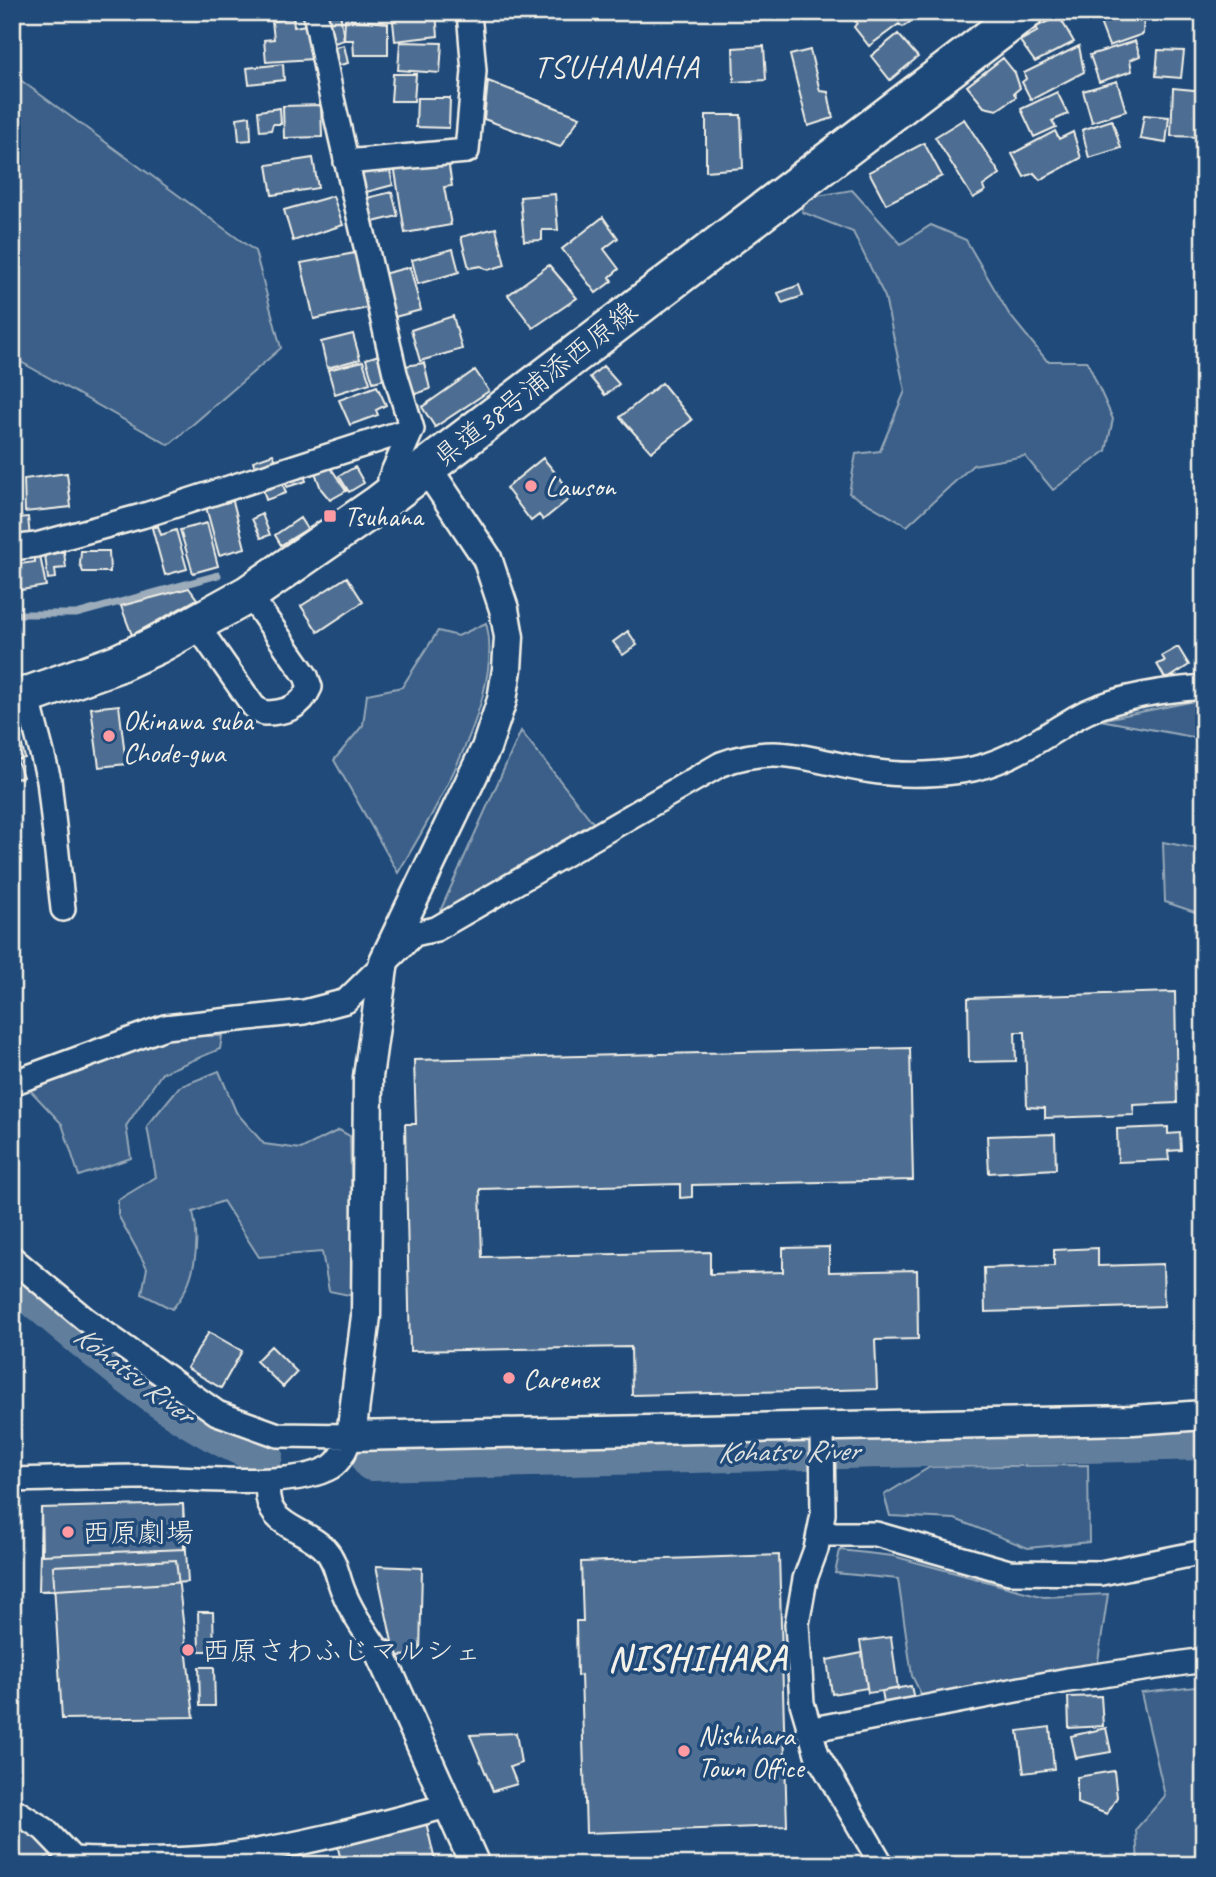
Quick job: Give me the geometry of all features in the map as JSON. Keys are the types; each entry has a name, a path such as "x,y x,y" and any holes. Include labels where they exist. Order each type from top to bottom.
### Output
{"main road":[{"name":"県道38号浦添西原線","path":"20,698 116,664 249,594 427,468 1024,12"}],"street":[{"path":"12,1479 268,1480 314,1473 332,1466 344,1454 351,1436 366,1316 368,1077 384,961 486,748 502,700 509,637 505,609 487,558 427,468 390,479 412,429 395,373 346,162 316,12"},
{"path":"346,162 467,151 474,71 469,12"},
{"path":"12,548 36,545 142,516 412,429"},
{"path":"196,624 254,706 264,713 293,708 310,687 306,676 249,594"},
{"path":"12,1083 165,1027 303,1012 346,1000 414,934 436,929 721,764 747,755 797,753 869,771 915,776 965,771 1021,750 1077,717 1111,704 1168,690 1204,687"},
{"path":"20,698 49,780 63,909"},
{"path":"12,1258 86,1320 217,1413 278,1435 822,1433 1204,1415"},
{"path":"822,1433 821,1524 805,1579 797,1624 802,1703 817,1754 882,1865"},
{"path":"215,1457 230,1478"},
{"path":"268,1480 269,1503 277,1516 285,1524 324,1548 333,1559 352,1610 380,1653 475,1865"},
{"path":"821,1524 876,1534 1009,1572 1101,1573 1204,1552"},
{"path":"808,1730 1068,1679 1204,1660"},
{"path":"12,1809 44,1829 68,1862 148,1862 218,1857 322,1837 447,1806"}],"shaded area":[{"path":"12,74 255,251 281,348 169,445 12,357"},
{"path":"852,190 901,244 931,225 966,240 1009,314 1047,361 1087,361 1113,419 1106,451 1053,490 1025,456 973,465 907,526 849,493 856,454 880,451 905,391 885,297 853,232 802,212 805,198"},
{"path":"486,623 489,652 486,684 476,717 446,786 398,873 334,760 363,725 367,694 402,687 438,631 458,636"},
{"path":"1204,700 1204,739 1100,720 1195,701"},
{"path":"521,731 594,824 437,918"},
{"path":"1163,842 1204,850 1204,915 1165,902"},
{"path":"172,1035 222,1036 220,1049 162,1073 126,1126 131,1158 79,1176 62,1124 29,1089"},
{"path":"219,1071 236,1112 264,1144 301,1149 339,1130 350,1136 354,1296 329,1291 322,1252 259,1257 223,1201 193,1212 196,1237 194,1263 186,1288 172,1309 142,1294 147,1268 118,1215 118,1200 156,1177 147,1126 179,1087"},
{"path":"1088,1465 1089,1542 1028,1548 955,1519 890,1516 884,1495 930,1467"},
{"path":"840,1550 893,1556 1044,1597 1108,1594 1097,1668 922,1696 912,1676 898,1579 835,1573"},
{"path":"1204,1686 1204,1865 1138,1865 1136,1829 1165,1796 1141,1693"},
{"path":"12,1822 26,1828 53,1851 35,1864 12,1865"},
{"path":"304,1853 306,1865 247,1865"}],"building":[{"path":"340,12 344,40 331,44 327,15"},
{"path":"392,12 436,12 438,36 395,41"},
{"path":"848,12 924,12 903,27 899,24 869,46 854,27 857,23"},
{"path":"1096,12 1144,12 1143,34 1109,46"},
{"path":"1059,16 1074,42 1035,62 1020,41 1038,31 1036,27"},
{"path":"293,17 294,27 306,25 313,59 266,62 264,40 274,39 272,21"},
{"path":"345,19 388,23 388,55 354,55 353,40 344,40"},
{"path":"898,34 918,57 890,80 871,56"},
{"path":"1135,41 1140,56 1130,60 1132,71 1099,82 1090,55"},
{"path":"400,42 442,43 440,73 398,70"},
{"path":"344,45 348,63 336,66 332,48"},
{"path":"764,46 766,80 734,82 733,48"},
{"path":"1079,46 1084,72 1031,100 1022,82 1026,79 1024,73"},
{"path":"810,50 820,91 828,92 833,118 808,126 790,55"},
{"path":"1158,50 1184,51 1181,78 1156,76"},
{"path":"1003,58 1015,73 1020,88 1014,93 1016,97 997,110 984,107 967,86"},
{"path":"283,64 284,80 249,84 247,68"},
{"path":"393,74 416,74 414,101 391,101"},
{"path":"488,81 580,117 560,147 484,119"},
{"path":"1117,81 1126,111 1092,122 1083,91"},
{"path":"1173,88 1204,91 1204,137 1171,136"},
{"path":"1057,92 1068,114 1052,121 1056,127 1034,137 1021,109"},
{"path":"417,98 450,98 449,128 416,127"},
{"path":"321,105 322,137 284,138 283,106"},
{"path":"280,108 281,124 273,124 271,130 260,131 258,111"},
{"path":"706,115 741,115 743,168 706,171"},
{"path":"1144,115 1169,117 1166,143 1140,139"},
{"path":"250,116 251,140 239,141 237,118"},
{"path":"964,119 1000,174 983,186 985,191 973,198 935,137"},
{"path":"1112,120 1121,148 1089,158 1082,130"},
{"path":"1055,131 1059,139 1073,132 1081,158 1040,180 1034,173 1024,177 1012,154"},
{"path":"924,143 942,176 886,204 869,172"},
{"path":"313,158 318,188 272,195 267,165"},
{"path":"448,160 452,186 444,187 451,225 405,233 394,165"},
{"path":"388,161 393,185 359,194 354,168"},
{"path":"1197,184 1204,184 1204,207 1198,207"},
{"path":"392,192 398,216 373,222 367,198"},
{"path":"555,194 558,230 542,230 542,240 524,241 520,197"},
{"path":"333,196 343,225 293,241 284,210"},
{"path":"603,217 618,238 604,249 619,269 610,277 612,281 596,293 562,249"},
{"path":"496,228 505,265 488,270 481,266 469,268 461,237"},
{"path":"1200,245 1204,245 1204,274 1199,274"},
{"path":"453,249 459,272 418,284 412,260"},
{"path":"355,253 368,308 314,319 301,263"},
{"path":"549,265 577,298 533,328 508,295"},
{"path":"410,267 421,310 391,318 379,275"},
{"path":"799,285 803,296 782,303 778,293"},
{"path":"453,316 462,349 420,361 411,330"},
{"path":"353,334 360,359 327,368 321,342"},
{"path":"382,354 389,378 373,382 366,359"},
{"path":"363,361 370,383 335,394 328,370"},
{"path":"424,363 430,389 413,395 405,366"},
{"path":"603,366 619,384 605,395 590,377"},
{"path":"475,370 489,391 435,427 422,407"},
{"path":"662,383 692,420 651,452 620,417"},
{"path":"377,386 386,405 376,410 378,415 350,425 339,400"},
{"path":"273,454 277,463 256,470 253,461"},
{"path":"543,458 574,495 543,520 539,515 531,521 506,488"},
{"path":"329,465 346,491 330,500 321,489 315,472"},
{"path":"355,467 364,483 349,492 339,476"},
{"path":"303,472 306,481 287,487 284,478"},
{"path":"67,473 71,507 25,512 24,479"},
{"path":"281,479 286,493 266,500 262,485"},
{"path":"233,501 245,548 219,555 206,507"},
{"path":"262,514 270,535 261,538 252,519"},
{"path":"28,517 30,538 20,538 18,518"},
{"path":"300,518 307,529 281,545 275,535"},
{"path":"207,523 218,566 193,573 180,530"},
{"path":"158,526 161,535 176,530 187,569 165,575 152,528"},
{"path":"81,551 109,551 110,572 83,572 80,564"},
{"path":"64,552 66,568 55,569 56,578 48,579 45,555"},
{"path":"40,556 46,586 15,591 12,561 20,559 21,564 35,562 35,557"},
{"path":"347,577 363,602 318,632 301,606"},
{"path":"189,588 197,599 132,635 121,606"},
{"path":"628,631 637,645 623,655 613,642"},
{"path":"1178,647 1189,665 1166,680 1157,664 1165,661 1162,656"},
{"name":"Okinawa suba Chode-gwa","path":"119,705 126,764 99,767 91,708"},
{"path":"20,738 25,758 17,760 23,777 12,780 12,741"},
{"path":"1175,992 1177,1103 1133,1105 1134,1115 1045,1118 1045,1108 1027,1107 1025,1032 1015,1032 1016,1061 969,1062 968,998"},
{"path":"910,1048 913,1180 692,1185 692,1197 680,1198 680,1184 480,1189 482,1257 710,1252 710,1274 783,1272 783,1248 829,1247 829,1272 917,1270 918,1339 875,1340 877,1389 632,1395 631,1347 410,1351 405,1124 416,1124 414,1060"},
{"path":"1168,1127 1168,1134 1180,1133 1181,1150 1168,1151 1169,1160 1118,1162 1117,1129"},
{"path":"1055,1134 1056,1169 989,1173 987,1136"},
{"path":"1098,1248 1098,1266 1163,1264 1164,1306 985,1312 984,1268 1054,1266 1054,1250"},
{"path":"209,1332 242,1351 221,1388 187,1368"},
{"path":"271,1346 297,1372 283,1387 256,1361"},
{"path":"183,1504 184,1549 42,1555 41,1508"},
{"path":"183,1504 188,1582 39,1591 41,1508"},
{"name":"Nishihara Town Office","path":"779,1555 787,1826 586,1833 581,1675 577,1676 576,1621 583,1621 581,1562"},
{"path":"176,1560 194,1717 62,1719 53,1566"},
{"path":"376,1566 422,1568 420,1655 395,1656"},
{"path":"198,1612 213,1612 214,1651 199,1651"},
{"path":"891,1637 898,1689 868,1693 860,1641"},
{"path":"862,1653 867,1688 832,1694 827,1660"},
{"path":"199,1667 214,1667 215,1706 200,1706"},
{"path":"911,1686 915,1704 885,1708 882,1691"},
{"path":"1101,1696 1103,1726 1069,1728 1068,1697"},
{"path":"1050,1727 1054,1769 1024,1773 1018,1731"},
{"path":"1106,1728 1111,1752 1076,1758 1071,1736"},
{"path":"516,1733 521,1763 510,1767 517,1784 493,1791 470,1735"},
{"path":"1114,1771 1117,1797 1107,1814 1077,1803 1077,1777"},
{"path":"426,1822 435,1861 420,1865 342,1865 337,1844"}],"waterway":[{"path":"12,614 76,614 218,575"},
{"name":"Kohatsu River","path":"12,1279 162,1400 228,1439 263,1455"},
{"name":"Kohatsu River","path":"372,1461 1204,1440"}],"place":[{"name":"Lawson","path":"531,486"},
{"name":"Tsuhana","path":"330,516"},
{"name":"Okinawa suba Chode-gwa","path":"109,736"},
{"name":"Carenex","path":"509,1378"},
{"name":"西原劇場","path":"68,1532"},
{"name":"西原さわふじマルシェ","path":"188,1650"},
{"name":"Nishihara Town Office","path":"684,1751"}],"district":[{"name":"TSUHANAHA","path":"617,66"},
{"name":"NISHIHARA","path":"698,1658"}]}
